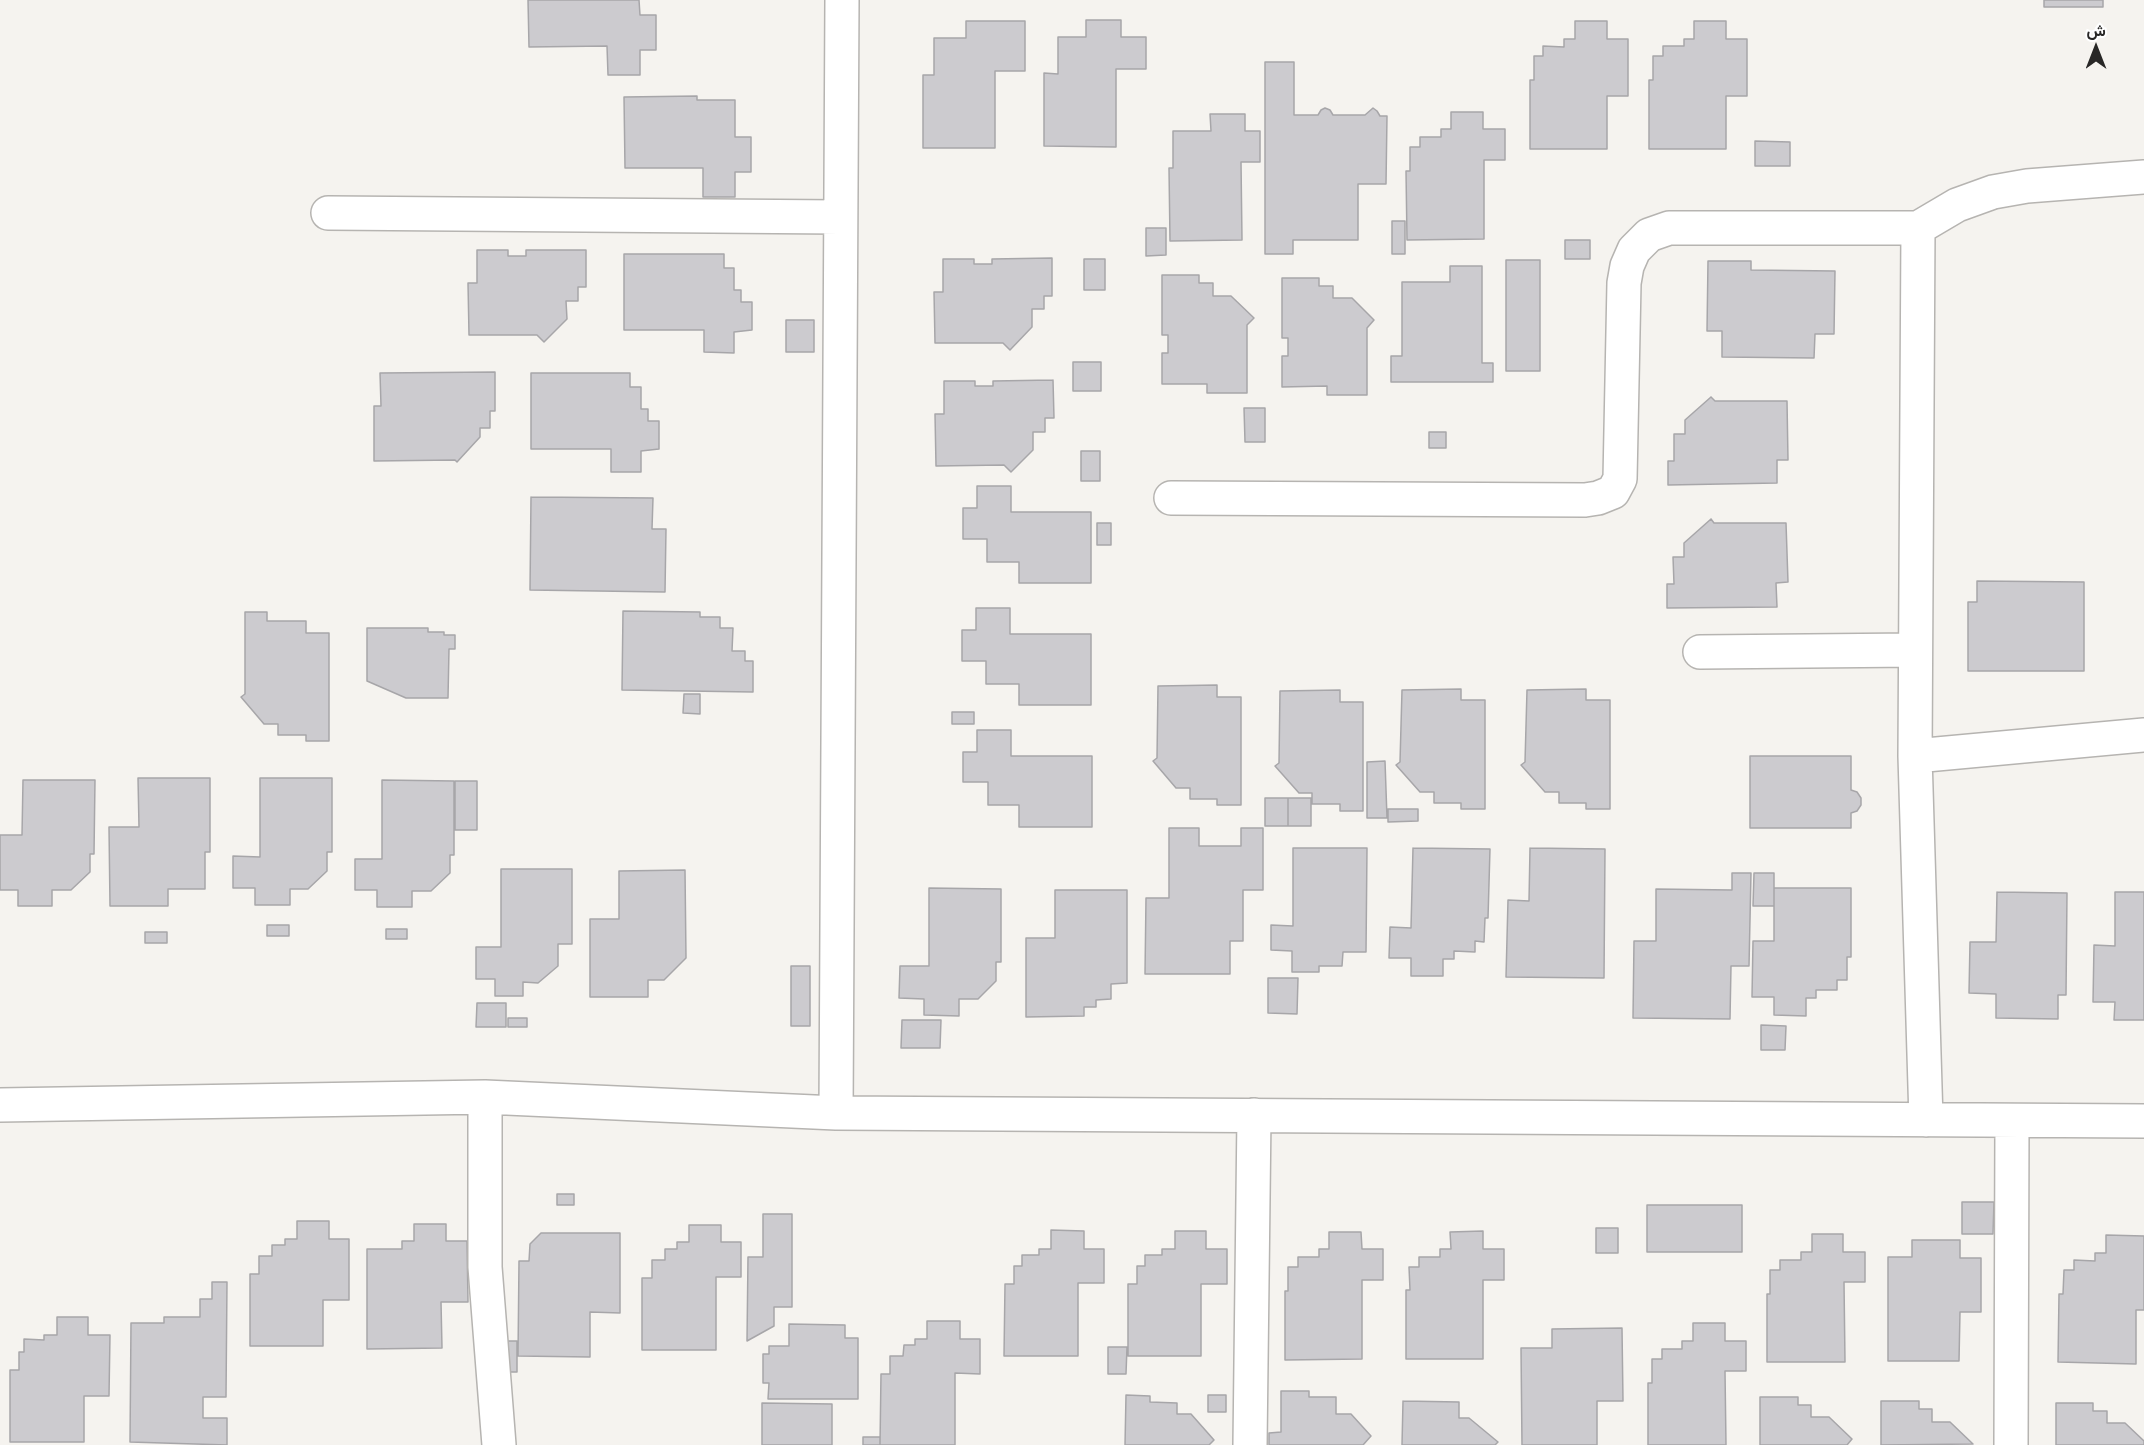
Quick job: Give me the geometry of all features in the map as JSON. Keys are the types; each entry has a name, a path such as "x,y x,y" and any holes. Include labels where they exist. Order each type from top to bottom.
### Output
{"street":[{"path":"836,1113 842,0"},
{"path":"1171,498 1562,500 1598,498 1614,492 1620,479 1624,284 1627,266 1634,250 1649,235 1669,228 1918,228 1957,205 1993,192 2027,186 2144,177"},
{"path":"328,213 840,218"},
{"path":"1918,228 1915,756 1926,1120"},
{"path":"1700,652 1915,651"},
{"path":"1915,756 2144,735"},
{"path":"485,1097 485,1267 499,1445"},
{"path":"0,1105 485,1097 836,1113 2144,1121"},
{"path":"1250,1445 1254,1115"},
{"path":"2011,1445 2012,1120"}],"building":[{"path":"528,0 639,0 640,15 656,15 656,50 640,50 640,75 608,75 607,46 529,47"},
{"path":"2044,0 2103,0 2103,7 2044,7"},
{"path":"1086,20 1121,20 1121,37 1146,37 1146,69 1116,69 1116,147 1044,146 1044,73 1058,74 1058,37 1086,37"},
{"path":"966,21 1025,21 1025,71 995,71 995,148 923,148 923,75 934,75 934,38 966,38"},
{"path":"1575,21 1607,21 1607,39 1628,39 1628,96 1607,96 1607,149 1530,149 1530,80 1534,80 1534,56 1543,56 1543,46 1564,47 1564,39 1575,39"},
{"path":"1694,21 1726,21 1726,39 1747,39 1747,96 1726,96 1726,149 1649,149 1649,80 1653,80 1653,56 1663,56 1663,46 1684,46 1684,39 1694,39"},
{"path":"1265,62 1294,62 1294,115 1318,115 1325,108 1333,115 1365,115 1373,108 1380,116 1387,116 1386,184 1358,184 1358,240 1293,240 1293,254 1265,254"},
{"path":"697,96 697,100 735,100 735,137 751,137 751,172 735,172 735,197 703,197 703,168 625,168 624,97"},
{"path":"1451,112 1483,112 1483,129 1505,129 1505,160 1484,160 1484,239 1407,240 1406,171 1410,171 1410,147 1420,147 1420,137 1441,137 1441,129 1451,129"},
{"path":"1210,114 1245,114 1245,131 1260,131 1260,162 1241,162 1242,240 1170,241 1169,168 1173,168 1173,131 1211,131"},
{"path":"1755,141 1790,142 1790,166 1755,166"},
{"path":"1392,221 1405,221 1405,254 1392,254"},
{"path":"1146,228 1166,228 1166,255 1146,256"},
{"path":"1565,240 1590,240 1590,259 1565,259"},
{"path":"477,250 508,250 508,256 526,256 526,250 586,250 586,287 578,287 578,301 566,301 567,319 544,342 537,335 469,335 468,283 477,283"},
{"path":"624,254 724,254 724,268 734,268 734,290 741,290 741,302 752,302 752,330 734,332 734,353 704,352 704,330 624,330"},
{"path":"1052,258 1052,296 1044,296 1044,309 1032,309 1032,327 1010,350 1003,343 935,343 934,292 943,292 943,259 974,259 974,264 992,264 992,259"},
{"path":"1084,259 1105,259 1105,290 1084,290"},
{"path":"1506,260 1540,260 1540,371 1506,371"},
{"path":"1708,261 1751,261 1751,270 1835,271 1834,334 1815,334 1814,358 1722,357 1722,331 1707,331"},
{"path":"1450,266 1482,266 1482,363 1493,363 1493,382 1391,382 1391,356 1402,356 1402,282 1450,282"},
{"path":"1162,275 1199,275 1199,283 1213,283 1213,296 1231,296 1254,318 1247,325 1247,393 1207,393 1207,384 1162,384 1162,353 1168,353 1168,335 1162,335"},
{"path":"1282,278 1319,278 1319,286 1333,286 1333,298 1352,298 1374,320 1367,328 1367,395 1327,395 1327,386 1282,387 1282,356 1288,356 1288,338 1282,338"},
{"path":"786,320 814,320 814,352 786,352"},
{"path":"1073,362 1101,362 1101,391 1073,391"},
{"path":"495,372 495,411 490,411 490,428 480,428 480,437 457,462 455,460 374,461 374,406 381,406 380,373"},
{"path":"531,373 630,373 630,387 641,387 641,409 648,409 648,421 659,421 659,449 641,451 641,472 611,472 611,449 531,449"},
{"path":"1053,380 1054,418 1045,418 1045,432 1033,432 1033,450 1011,472 1004,465 936,466 935,414 944,414 944,381 975,381 975,386 993,386 993,381"},
{"path":"1711,397 1715,401 1787,401 1788,460 1777,460 1777,483 1668,485 1668,461 1674,461 1674,434 1685,434 1685,420"},
{"path":"1244,408 1265,408 1265,442 1245,442"},
{"path":"1429,432 1446,432 1446,448 1429,448"},
{"path":"1081,451 1100,451 1100,481 1081,481"},
{"path":"977,486 1011,486 1011,512 1091,512 1091,583 1019,583 1019,562 987,562 987,539 963,539 963,508 977,508"},
{"path":"531,497 653,498 652,529 666,529 665,592 530,590"},
{"path":"1711,519 1714,523 1786,523 1788,582 1776,583 1777,607 1667,608 1667,584 1674,584 1673,557 1684,557 1684,543"},
{"path":"1097,523 1111,523 1111,545 1097,545"},
{"path":"1977,581 2084,582 2084,671 1968,671 1968,602 1977,602"},
{"path":"976,608 1010,608 1010,634 1091,634 1091,705 1019,705 1019,684 986,684 986,661 962,661 962,630 976,630"},
{"path":"623,611 700,612 700,617 720,617 720,628 733,628 732,651 745,651 745,661 753,661 753,692 622,690"},
{"path":"245,612 267,612 267,621 306,621 306,633 329,633 329,741 306,741 306,735 278,735 278,724 264,724 241,697 245,694"},
{"path":"367,628 428,628 428,632 455,635 455,649 449,649 448,698 406,698 367,681"},
{"path":"1217,685 1217,697 1241,697 1241,805 1217,805 1217,799 1190,799 1190,788 1176,788 1153,761 1157,758 1158,686"},
{"path":"1461,689 1461,700 1485,700 1485,809 1461,809 1461,803 1434,803 1434,792 1420,792 1396,765 1400,762 1402,690"},
{"path":"1586,689 1586,700 1610,700 1610,809 1586,809 1586,803 1559,803 1559,792 1545,792 1521,765 1525,762 1527,690"},
{"path":"1340,690 1340,702 1363,702 1363,811 1340,811 1340,804 1312,804 1312,793 1299,793 1275,766 1279,763 1280,691"},
{"path":"684,694 700,694 700,714 683,713"},
{"path":"952,712 974,712 974,724 952,724"},
{"path":"977,730 1011,730 1011,756 1092,756 1092,827 1019,827 1019,805 988,805 988,782 963,782 963,752 977,752"},
{"path":"1750,756 1851,756 1851,790 1857,792 1861,798 1861,805 1857,811 1851,813 1851,828 1750,828"},
{"path":"1385,761 1387,818 1367,818 1367,762"},
{"path":"138,778 210,778 210,852 205,852 205,889 168,889 168,906 110,906 109,827 139,827"},
{"path":"260,778 332,778 332,852 327,852 327,871 308,889 290,889 290,905 255,905 255,888 233,888 233,856 260,857"},
{"path":"23,780 95,780 94,854 90,854 90,872 71,890 52,890 52,906 18,906 18,890 0,890 0,835 22,835"},
{"path":"382,780 454,781 454,855 450,855 450,873 431,891 412,891 412,907 377,907 377,890 355,890 355,859 382,859"},
{"path":"455,781 477,781 477,830 455,830"},
{"path":"1265,798 1288,798 1288,826 1265,826"},
{"path":"1288,798 1311,798 1311,826 1288,826"},
{"path":"1388,809 1418,809 1418,821 1388,822"},
{"path":"1169,828 1199,828 1199,846 1241,846 1241,828 1263,828 1263,890 1243,890 1243,941 1230,941 1230,974 1145,974 1146,898 1169,898"},
{"path":"1293,848 1367,848 1366,952 1343,952 1342,966 1319,966 1319,972 1292,972 1292,951 1271,950 1271,925 1293,926"},
{"path":"1413,848 1490,849 1488,918 1485,918 1484,942 1475,941 1475,952 1454,951 1454,959 1443,959 1443,976 1411,976 1411,958 1389,958 1390,927 1411,928"},
{"path":"1530,848 1605,849 1604,978 1506,977 1508,900 1529,901"},
{"path":"501,869 572,869 572,944 558,944 558,966 538,983 523,982 523,996 495,996 495,979 476,979 476,947 501,947"},
{"path":"685,870 686,958 664,980 648,980 648,997 590,997 590,919 619,919 619,871"},
{"path":"1732,873 1751,873 1749,966 1731,966 1730,1019 1633,1018 1634,941 1656,941 1656,889 1732,890"},
{"path":"1754,873 1774,873 1774,906 1753,906"},
{"path":"929,888 1001,889 1001,962 996,962 996,981 978,999 959,999 959,1016 924,1015 924,999 899,998 900,966 929,966"},
{"path":"1774,888 1851,888 1851,957 1847,957 1847,980 1837,980 1837,990 1816,990 1816,998 1806,998 1806,1016 1774,1015 1774,997 1752,997 1753,941 1774,941"},
{"path":"1055,890 1127,890 1127,983 1111,984 1111,999 1096,1000 1096,1007 1084,1007 1084,1016 1026,1017 1026,938 1055,938"},
{"path":"1997,892 2067,893 2066,995 2058,995 2058,1019 1996,1018 1996,994 1969,993 1970,942 1996,942"},
{"path":"2115,892 2144,892 2144,1020 2114,1020 2115,1002 2093,1002 2094,945 2115,946"},
{"path":"267,925 289,925 289,936 267,936"},
{"path":"386,929 407,929 407,939 386,939"},
{"path":"145,932 167,932 167,943 145,943"},
{"path":"791,966 810,966 810,1026 791,1026"},
{"path":"1268,978 1298,978 1297,1014 1268,1013"},
{"path":"477,1003 506,1003 506,1027 476,1027"},
{"path":"508,1018 527,1018 527,1027 508,1027"},
{"path":"902,1020 941,1020 940,1048 901,1048"},
{"path":"1761,1025 1786,1026 1785,1050 1761,1050"},
{"path":"557,1194 574,1194 574,1205 557,1205"},
{"path":"1962,1202 1994,1202 1993,1234 1962,1234"},
{"path":"1647,1205 1742,1205 1742,1252 1647,1252"},
{"path":"763,1214 792,1214 792,1307 774,1307 774,1326 747,1341 748,1257 763,1257"},
{"path":"297,1221 329,1221 329,1239 349,1239 349,1300 323,1300 323,1346 250,1346 250,1274 259,1274 259,1256 272,1256 272,1245 285,1245 285,1239 297,1239"},
{"path":"414,1224 446,1224 446,1241 467,1241 468,1302 441,1302 442,1348 367,1349 367,1249 402,1249 402,1241 414,1241"},
{"path":"689,1225 721,1225 721,1242 741,1242 741,1277 716,1277 716,1350 642,1350 642,1278 652,1278 652,1260 665,1260 665,1249 677,1249 677,1242 689,1242"},
{"path":"1596,1228 1618,1228 1618,1253 1596,1253"},
{"path":"1051,1230 1084,1231 1084,1249 1104,1249 1104,1283 1078,1283 1078,1356 1004,1356 1005,1284 1014,1284 1014,1266 1022,1266 1022,1255 1039,1255 1039,1249 1051,1249"},
{"path":"1175,1231 1206,1231 1206,1249 1227,1249 1227,1284 1201,1284 1201,1356 1128,1356 1128,1284 1137,1284 1137,1266 1145,1266 1145,1255 1162,1255 1162,1249 1175,1249"},
{"path":"1483,1231 1483,1249 1504,1249 1504,1280 1483,1280 1483,1359 1406,1359 1406,1290 1410,1290 1409,1267 1419,1267 1419,1257 1440,1257 1440,1249 1451,1249 1450,1232"},
{"path":"1329,1232 1361,1232 1362,1249 1383,1249 1383,1280 1362,1280 1362,1359 1285,1360 1285,1291 1288,1291 1288,1267 1298,1267 1298,1257 1319,1257 1319,1249 1329,1249"},
{"path":"541,1233 620,1233 620,1313 590,1312 590,1357 518,1356 519,1261 529,1261 530,1244"},
{"path":"1812,1234 1843,1234 1843,1252 1865,1252 1865,1282 1844,1282 1845,1362 1767,1362 1767,1294 1770,1294 1770,1270 1780,1270 1780,1260 1801,1260 1801,1252 1812,1252"},
{"path":"2106,1235 2144,1236 2144,1310 2136,1310 2136,1364 2058,1362 2059,1294 2063,1294 2064,1270 2074,1270 2074,1260 2095,1261 2095,1253 2106,1253"},
{"path":"1912,1240 1960,1240 1960,1258 1981,1258 1981,1312 1960,1312 1959,1361 1888,1361 1888,1257 1912,1257"},
{"path":"212,1282 227,1282 226,1397 203,1397 203,1418 227,1418 227,1445 130,1442 131,1323 164,1323 164,1317 200,1317 200,1299 212,1299"},
{"path":"57,1317 88,1317 88,1335 110,1335 109,1396 84,1396 84,1442 10,1442 10,1370 19,1370 19,1352 24,1352 24,1339 44,1340 44,1335 57,1335"},
{"path":"927,1321 960,1321 960,1339 980,1339 980,1374 955,1373 955,1445 880,1445 881,1374 890,1374 890,1356 903,1356 904,1345 915,1345 915,1339 927,1339"},
{"path":"1693,1323 1725,1323 1725,1341 1746,1341 1746,1371 1725,1371 1726,1445 1648,1445 1648,1383 1652,1383 1652,1359 1662,1359 1662,1349 1682,1349 1682,1341 1693,1341"},
{"path":"789,1324 845,1325 845,1338 858,1338 858,1399 768,1399 769,1383 763,1383 763,1354 769,1354 769,1346 789,1346"},
{"path":"1622,1328 1623,1401 1597,1401 1597,1445 1522,1445 1521,1348 1552,1348 1552,1329"},
{"path":"504,1341 517,1341 517,1372 504,1372"},
{"path":"1108,1347 1127,1347 1126,1374 1108,1374"},
{"path":"1281,1391 1309,1391 1309,1397 1336,1397 1336,1414 1351,1414 1371,1436 1363,1445 1269,1445 1269,1433 1281,1432"},
{"path":"1126,1395 1150,1396 1150,1402 1177,1403 1177,1414 1191,1414 1214,1440 1209,1445 1125,1445"},
{"path":"1208,1395 1226,1395 1226,1412 1208,1412"},
{"path":"1760,1397 1798,1397 1798,1405 1811,1405 1811,1417 1829,1417 1852,1439 1847,1445 1760,1445"},
{"path":"1403,1401 1459,1402 1459,1418 1469,1418 1498,1442 1495,1445 1402,1445"},
{"path":"1881,1401 1919,1401 1919,1409 1932,1409 1932,1422 1950,1422 1973,1444 1881,1445"},
{"path":"762,1403 832,1404 832,1445 762,1445"},
{"path":"2056,1403 2093,1403 2093,1411 2107,1411 2107,1423 2125,1423 2144,1441 2144,1445 2056,1445"},
{"path":"863,1437 880,1437 880,1445 863,1445"}]}
